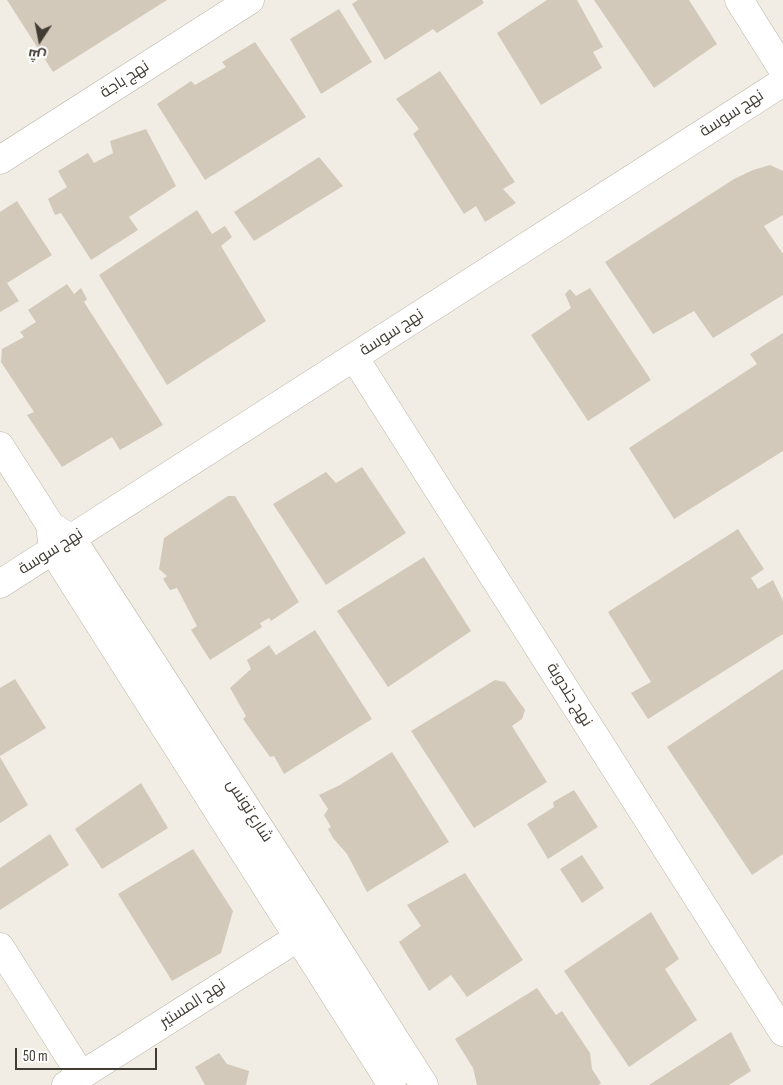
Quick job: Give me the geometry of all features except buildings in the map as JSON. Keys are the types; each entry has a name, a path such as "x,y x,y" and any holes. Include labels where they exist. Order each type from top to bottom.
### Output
{"street":[{"name":"نهج باجة","path":"0,160 250,0"},
{"path":"739,0 783,70"},
{"name":"نهج سوسة","path":"0,584 59,539 354,357 783,82"},
{"name":"نهج جندوبة","path":"354,357 783,1032"},
{"name":"شارع تونس","path":"0,446 59,539 297,937 392,1085"},
{"name":"شارع تونس","path":"59,539 321,923 424,1085"},
{"name":"نهج المستير","path":"74,1080 321,923"},
{"path":"0,947 74,1080"}]}
